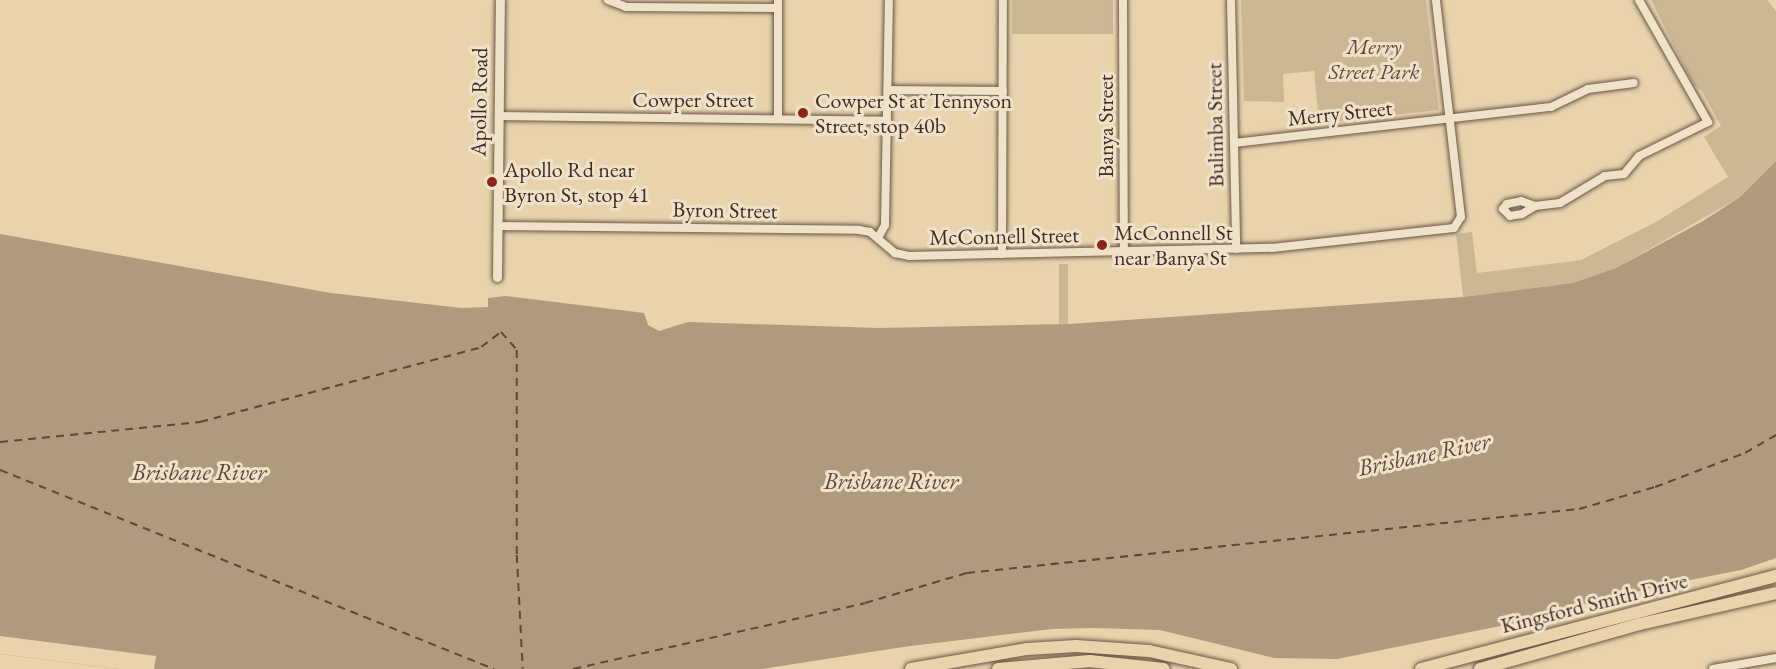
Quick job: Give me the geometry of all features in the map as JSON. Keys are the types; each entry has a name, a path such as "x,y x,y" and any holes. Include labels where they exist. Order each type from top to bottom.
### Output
{"highway":[{"name":"Kingsford Smith Drive","path":"1422,669 1776,576"},
{"name":"Kingsford Smith Drive","path":"1480,669 1640,624 1776,593"},
{"path":"910,669 1027,649 1076,646 1149,651 1231,669"},
{"path":"998,669 1090,661 1164,669"}],"street":[{"name":"Apollo Road","path":"497,276 500,0"},
{"path":"608,0 626,7 778,4 778,118"},
{"path":"878,238 885,225 889,0"},
{"path":"1002,254 1003,0"},
{"name":"Banya Street","path":"1123,0 1124,251"},
{"name":"Bulimba Street","path":"1231,0 1236,249"},
{"path":"1436,0 1450,120"},
{"path":"1535,206 1560,203 1605,176 1624,174 1639,156 1708,122 1639,0"},
{"name":"Merry Street","path":"1234,143 1551,107 1588,89 1634,83"},
{"path":"888,90 1003,91"},
{"name":"Cowper Street","path":"499,116 887,121"},
{"name":"McConnell Street","path":"878,238 902,255 1236,249 1294,247 1458,225 1461,218 1450,120"},
{"name":"Byron Street","path":"498,226 859,230 878,238"},
{"path":"1713,669 1776,658"}],"green space":[{"path":"1012,0 1113,0 1113,34 1012,34"},
{"name":"Merry Street Park","path":"1241,0 1426,0 1439,110 1319,123 1314,71 1283,74 1284,102 1244,101"},
{"path":"1651,0 1767,0 1776,11 1776,161 1740,197 1616,268 1573,283 1463,297 1456,234 1472,232 1477,273 1581,260 1656,222 1728,177 1704,137 1721,126 1702,91 1693,84"},
{"path":"1059,264 1068,264 1068,324 1059,324"}],"water":[{"name":"Brisbane River","path":"1776,161 1776,558 1741,570 1650,588 1595,604 1592,601 1564,613 1337,659 1274,658 1160,630 1094,628 1052,629 903,647 762,669 118,669 0,654 0,234 331,293 461,308 488,307 488,298 506,296 644,313 648,325 659,331 688,322 879,328 1069,324 1463,297 1573,283 1616,268 1703,221 1740,197"}],"pier":[{"path":"0,636 156,656 154,669 118,669 0,654"}],"ferry route":[{"path":"0,442 200,422 481,347 501,332 517,350 517,555 523,669"},
{"path":"573,669 865,603 967,573 1579,509 1655,487 1745,453 1776,435"},
{"path":"0,470 494,669"}],"place":[{"name":"Cowper St at Tennyson Street, stop 40b","path":"803,113"},
{"name":"Apollo Rd near Byron St, stop 41","path":"492,182"},
{"name":"McConnell St near Banya St","path":"1102,245"}]}
